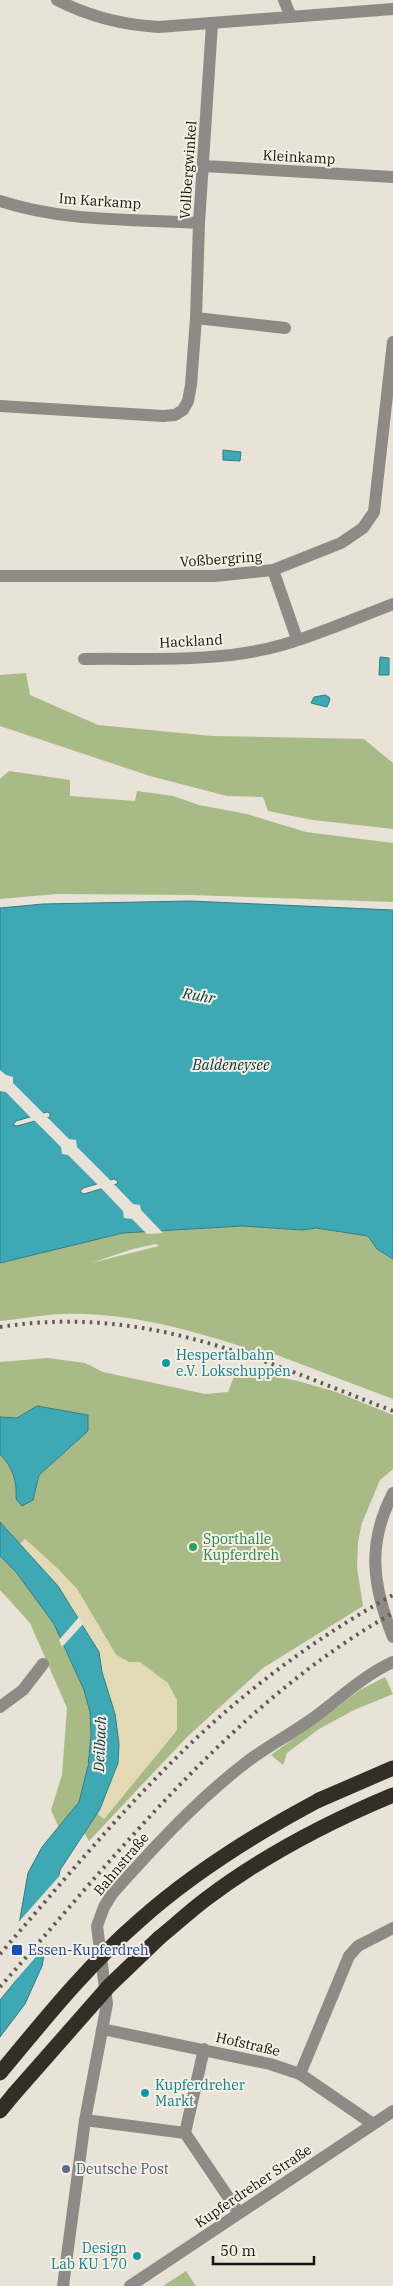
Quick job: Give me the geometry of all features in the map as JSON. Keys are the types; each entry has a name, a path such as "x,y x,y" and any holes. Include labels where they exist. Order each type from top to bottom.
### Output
{"highway":[{"path":"0,2073 88,1972 140,1919 192,1878 248,1839 319,1800 393,1768"},
{"path":"0,2111 108,1986 159,1938 206,1899 262,1862 330,1824 393,1795"}],"street":[{"path":"57,0 95,17 129,26 159,27 393,9"},
{"path":"284,0 291,17"},
{"name":"Vollbergwinkel","path":"0,406 163,416 175,414 183,410 188,401 196,318 199,223 212,24"},
{"name":"Kleinkamp","path":"204,166 393,177"},
{"name":"Im Karkamp","path":"0,201 39,211 74,216 199,223"},
{"path":"196,318 284,328"},
{"name":"Voßbergring","path":"0,576 215,576 273,570 341,543 363,528 374,512 393,342"},
{"path":"273,570 297,639"},
{"name":"Hackland","path":"84,660 214,656 263,649 297,639 393,604"},
{"path":"393,1493 380,1521 375,1542 374,1566 383,1612 393,1637"},
{"name":"Bahnstraße","path":"63,2286 85,2120 107,2004 106,1985 97,1937 97,1926 104,1907 112,1894 175,1825 234,1772 297,1730 368,1677 393,1662"},
{"path":"0,1707 23,1690 43,1664"},
{"path":"300,2074 349,1956 358,1946 393,1928"},
{"name":"Hofstraße","path":"102,2028 270,2064 300,2074 373,2124"},
{"path":"184,2133 204,2050"},
{"name":"Kupferdreher Straße","path":"130,2286 393,2111"},
{"path":"85,2120 184,2133 239,2213"}],"green space":[{"path":"26,673 30,695 98,725 212,736 364,739 393,763 393,829 313,820 268,811 263,797 227,796 150,776 0,726 0,675"},
{"path":"9,771 70,780 70,796 135,801 137,791 173,796 199,805 247,814 306,832 393,843 393,902 193,895 56,894 0,899 0,779"},
{"path":"242,1226 302,1230 316,1228 368,1236 377,1249 393,1259 393,1399 261,1349 258,1356 242,1350 243,1347 154,1323 84,1314 61,1314 0,1321 0,1263 123,1233","holes":["156,1244 159,1246 91,1263 133,1249"]},
{"path":"48,1358 85,1363 103,1372 205,1394 228,1392 237,1369 298,1381 336,1392 393,1415 393,1469 380,1480 362,1523 358,1542 357,1567 363,1606 263,1668 187,1737 89,1841 84,1833 97,1813 104,1819 177,1730 140,1662 129,1662 116,1655 77,1589 25,1539 20,1544 0,1522 0,1454 8,1464 13,1475 16,1486 16,1499 33,1500 39,1475 88,1431 88,1415 37,1406 17,1418 0,1417 0,1362"},
{"path":"0,1556 16,1572 54,1624 84,1690 90,1712 91,1735 85,1785 79,1802 59,1828 51,1810 62,1775 67,1708 30,1623 0,1590"},
{"path":"385,1677 393,1694 354,1710 319,1729 287,1753 283,1765 271,1755 360,1690"},
{"path":"186,2271 196,2286 163,2286"}],"sand":[{"path":"25,1539 77,1589 116,1655 129,1662 140,1662 168,1683 177,1700 177,1730 104,1819 97,1813 108,1791 118,1763 119,1744 101,1662 87,1631 58,1586 20,1544"}],"water":[{"path":"223,450 241,452 240,461 223,460"},
{"path":"380,657 389,658 389,675 379,675"},
{"path":"325,695 330,700 327,707 311,703 314,697"},
{"name":"Baldeneysee","path":"190,901 393,910 393,1259 377,1249 368,1236 316,1228 302,1230 242,1226 123,1233 0,1263 0,908 43,904","holes":["47,1112 50,1113 50,1117 17,1126 13,1125 16,1121","114,1179 118,1181 117,1184 84,1194 80,1192 83,1188"]},
{"path":"37,1406 88,1415 88,1431 39,1475 33,1500 22,1506 16,1499 15,1480 11,1469 0,1454 0,1417 17,1418"},
{"name":"Deilbach","path":"0,1522 58,1586 99,1652 102,1672 115,1714 119,1744 118,1763 100,1809 60,1870 42,1966 25,2004 0,2037 0,2000 14,1983 12,1939 19,1924 28,1873 42,1847 79,1802 88,1766 91,1735 90,1712 84,1690 54,1624 16,1572 0,1556"}],"pier":[{"path":"0,1070 6,1075 13,1077 13,1083 45,1115 32,1119 6,1092 0,1091"},
{"path":"46,1116 69,1139 76,1140 77,1147 112,1182 99,1186 68,1155 62,1154 61,1147 33,1119"},
{"path":"113,1183 133,1204 140,1205 141,1210 163,1233 147,1234 132,1219 124,1218 123,1211 100,1187"},
{"path":"79,1617 84,1623 62,1647 59,1640"},
{"path":"63,1872 49,1942 0,1998 11,1983 10,1939 15,1926"}],"railway":[{"path":"0,1327 54,1322 105,1323 154,1330 202,1341 249,1356 393,1411"},
{"path":"0,1954 112,1825 183,1751 231,1707 310,1647 393,1595"},
{"path":"0,1987 135,1833 230,1735 282,1690 336,1649 393,1613"}],"place":[{"name":"Hespertalbahn e.V. Lokschuppen","path":"166,1363"},
{"name":"Sporthalle Kupferdreh","path":"193,1547"},
{"name":"Essen-Kupferdreh","path":"17,1950"},
{"name":"Kupferdreher Markt","path":"145,2093"},
{"name":"Deutsche Post","path":"66,2169"},
{"name":"Design Lab KU 170","path":"137,2256"}],"water label":[{"name":"Ruhr","path":"199,996"}]}
